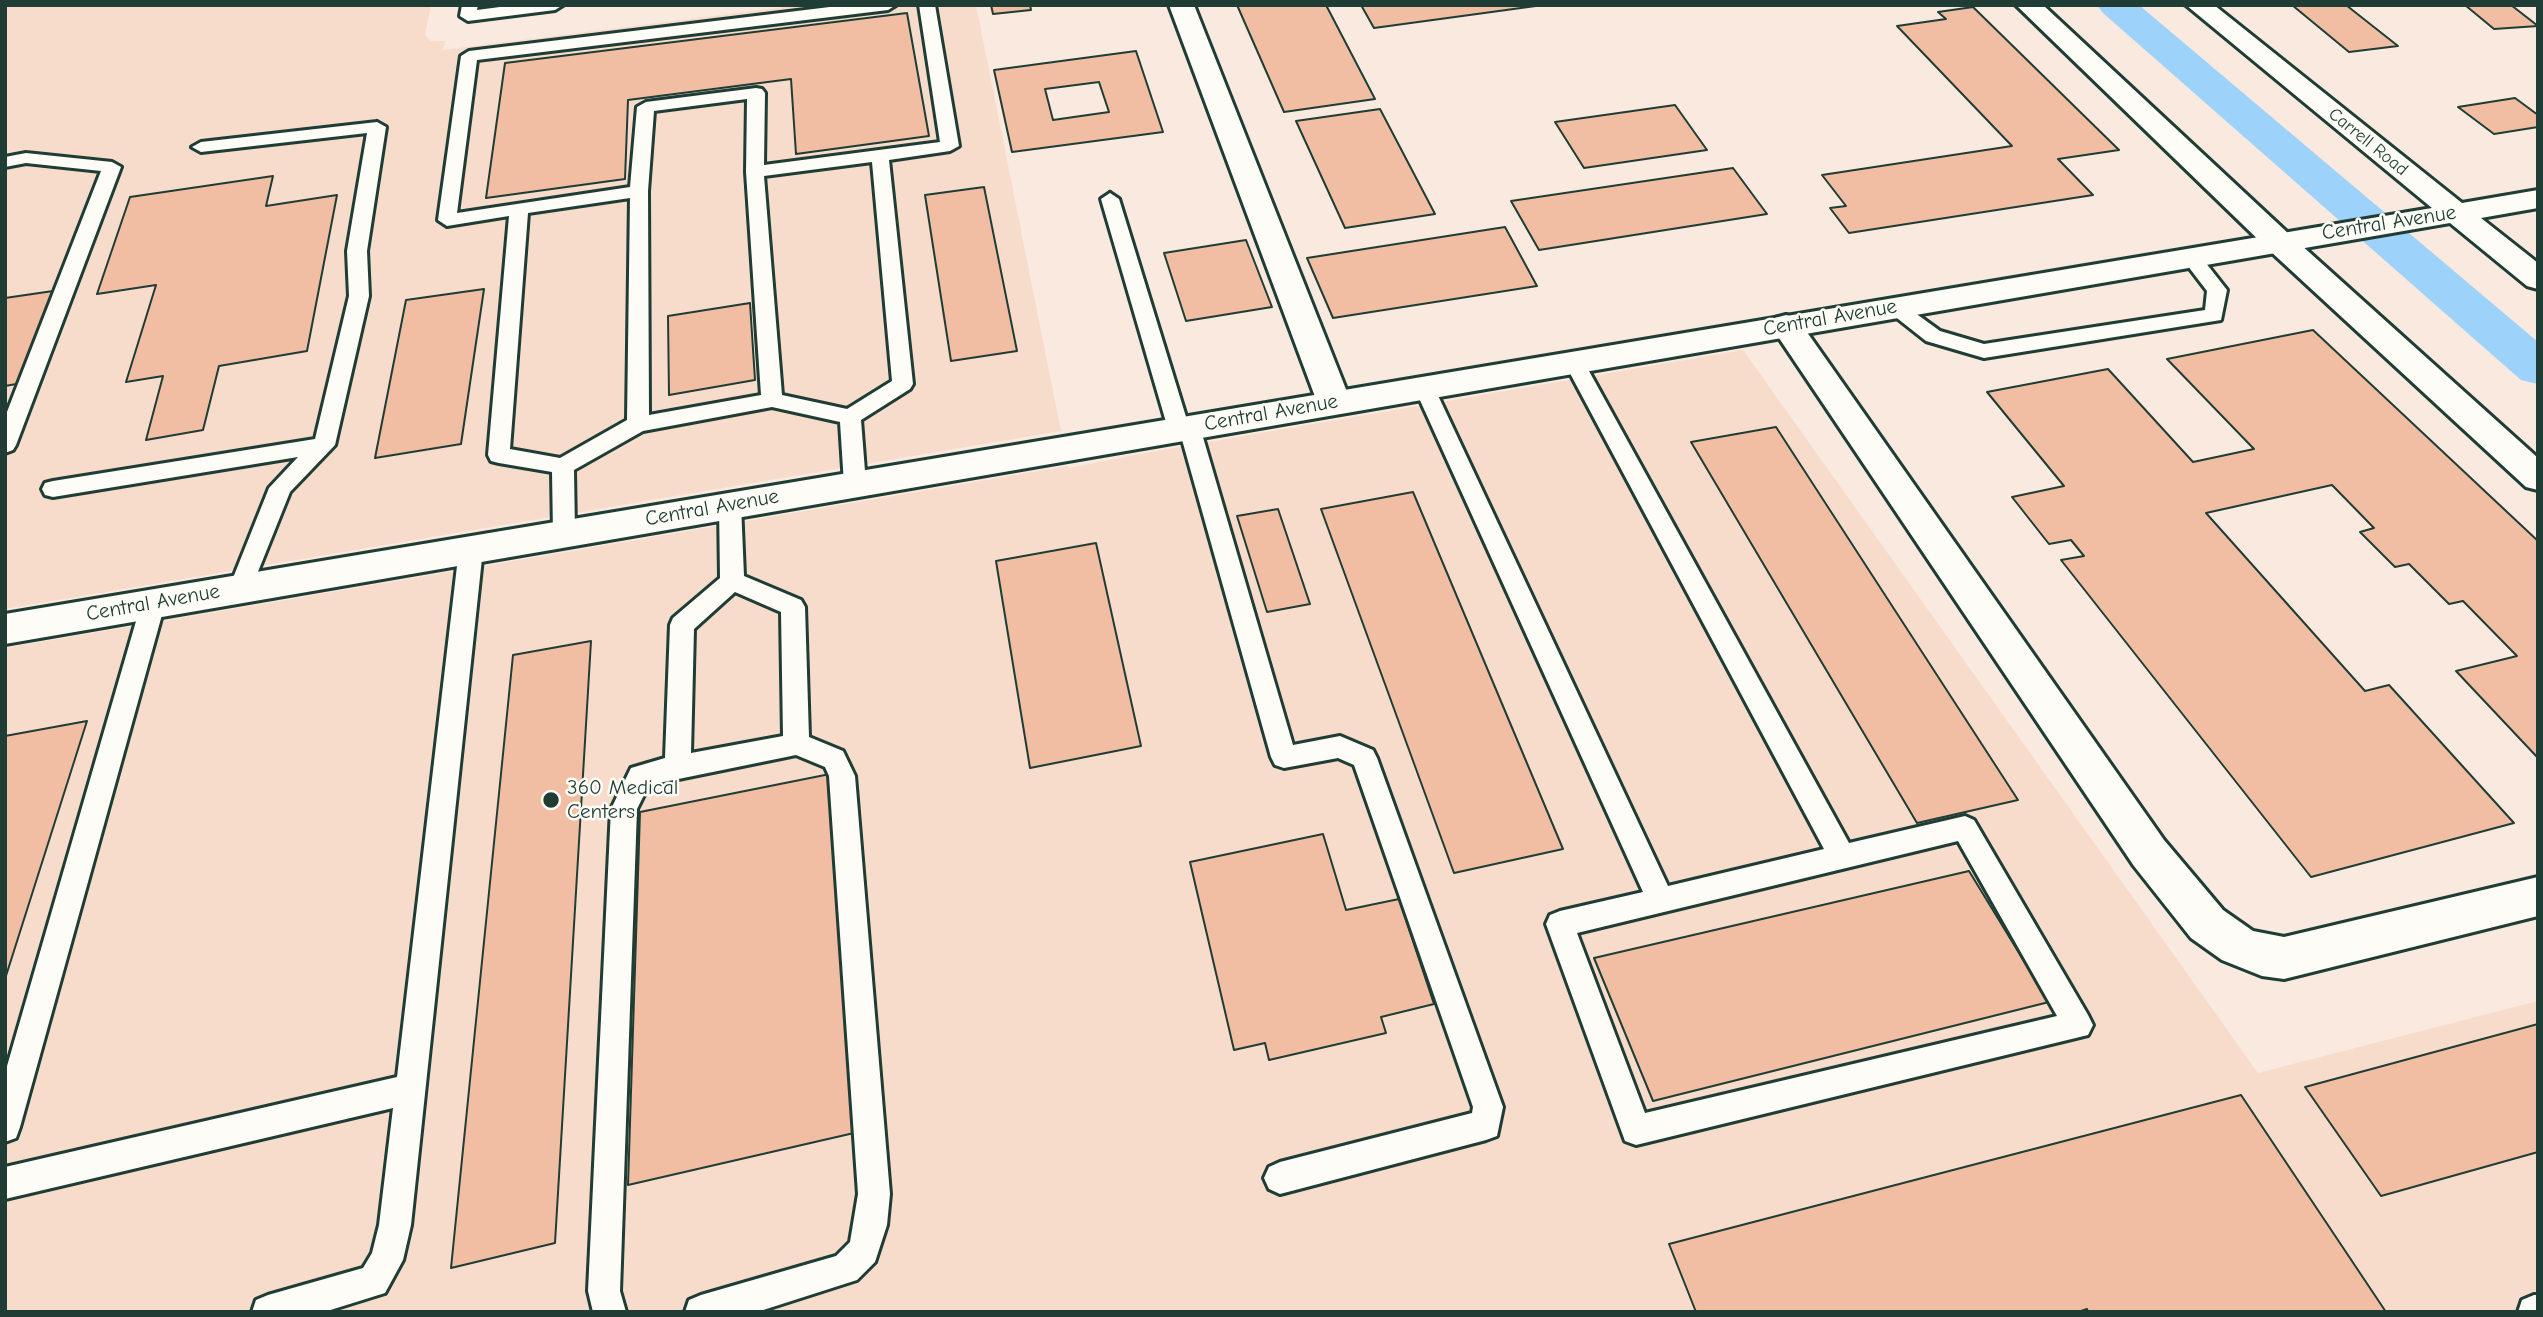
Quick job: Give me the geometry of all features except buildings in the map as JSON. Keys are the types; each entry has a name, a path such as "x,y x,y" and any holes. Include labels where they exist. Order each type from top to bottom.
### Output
{"street":[{"path":"1181,5 1334,402"},
{"path":"2028,5 2279,242 2538,478"},
{"name":"Carrell Road","path":"2198,5 2538,279"},
{"name":"Central Avenue","path":"5,629 2538,198"},
{"path":"1786,325 2176,890 2207,924 2238,946 2262,955 2284,958 2538,897"}],"lane":[{"path":"470,5 468,16 555,5"},
{"path":"639,191 447,220 470,56 888,5"},
{"path":"755,172 950,146 927,5"},
{"path":"638,424 639,191 646,107 756,93 755,172 772,400"},
{"path":"201,147 377,127 358,251 359,296 324,445 280,488 241,588"},
{"path":"519,209 499,455 563,466 638,424 772,400 850,417 903,384 880,156"},
{"path":"5,162 26,158 112,167 5,445"},
{"path":"1110,199 1184,428 1284,757 1340,747 1363,758 1488,1107 1486,1125 1280,1178"},
{"path":"1893,307 1933,337 1984,351 2214,315 2217,290 2191,257"},
{"path":"1574,362 1842,856"},
{"path":"1424,387 1660,899"},
{"path":"850,417 855,484"},
{"path":"53,489 324,445"},
{"path":"563,466 564,533"},
{"path":"730,505 732,581"},
{"path":"268,1312 373,1281 387,1261 395,1225 471,549"},
{"path":"732,581 793,607 796,744"},
{"path":"678,766 682,625 732,581"},
{"path":"5,1127 153,604"},
{"path":"610,1312 604,1291 624,809 640,776 678,766 796,744 818,750 834,760 842,776 874,1194 871,1225 864,1251 846,1269 701,1312"},
{"path":"1965,828 2078,1025 1636,1130 1560,924 1660,899 1965,828"},
{"path":"5,1183 410,1089"}],"shaded area":[{"path":"5,5 431,5 425,35 431,41 445,41 443,50 802,5 976,5 1061,431 5,609"},
{"path":"1743,350 2258,1073 2538,1001 2538,1312 5,1312 5,648 1068,466 1069,468"}],"waterway":[{"path":"2116,5 2538,368"}],"place":[{"name":"360 Medical Centers","path":"551,800"}]}
